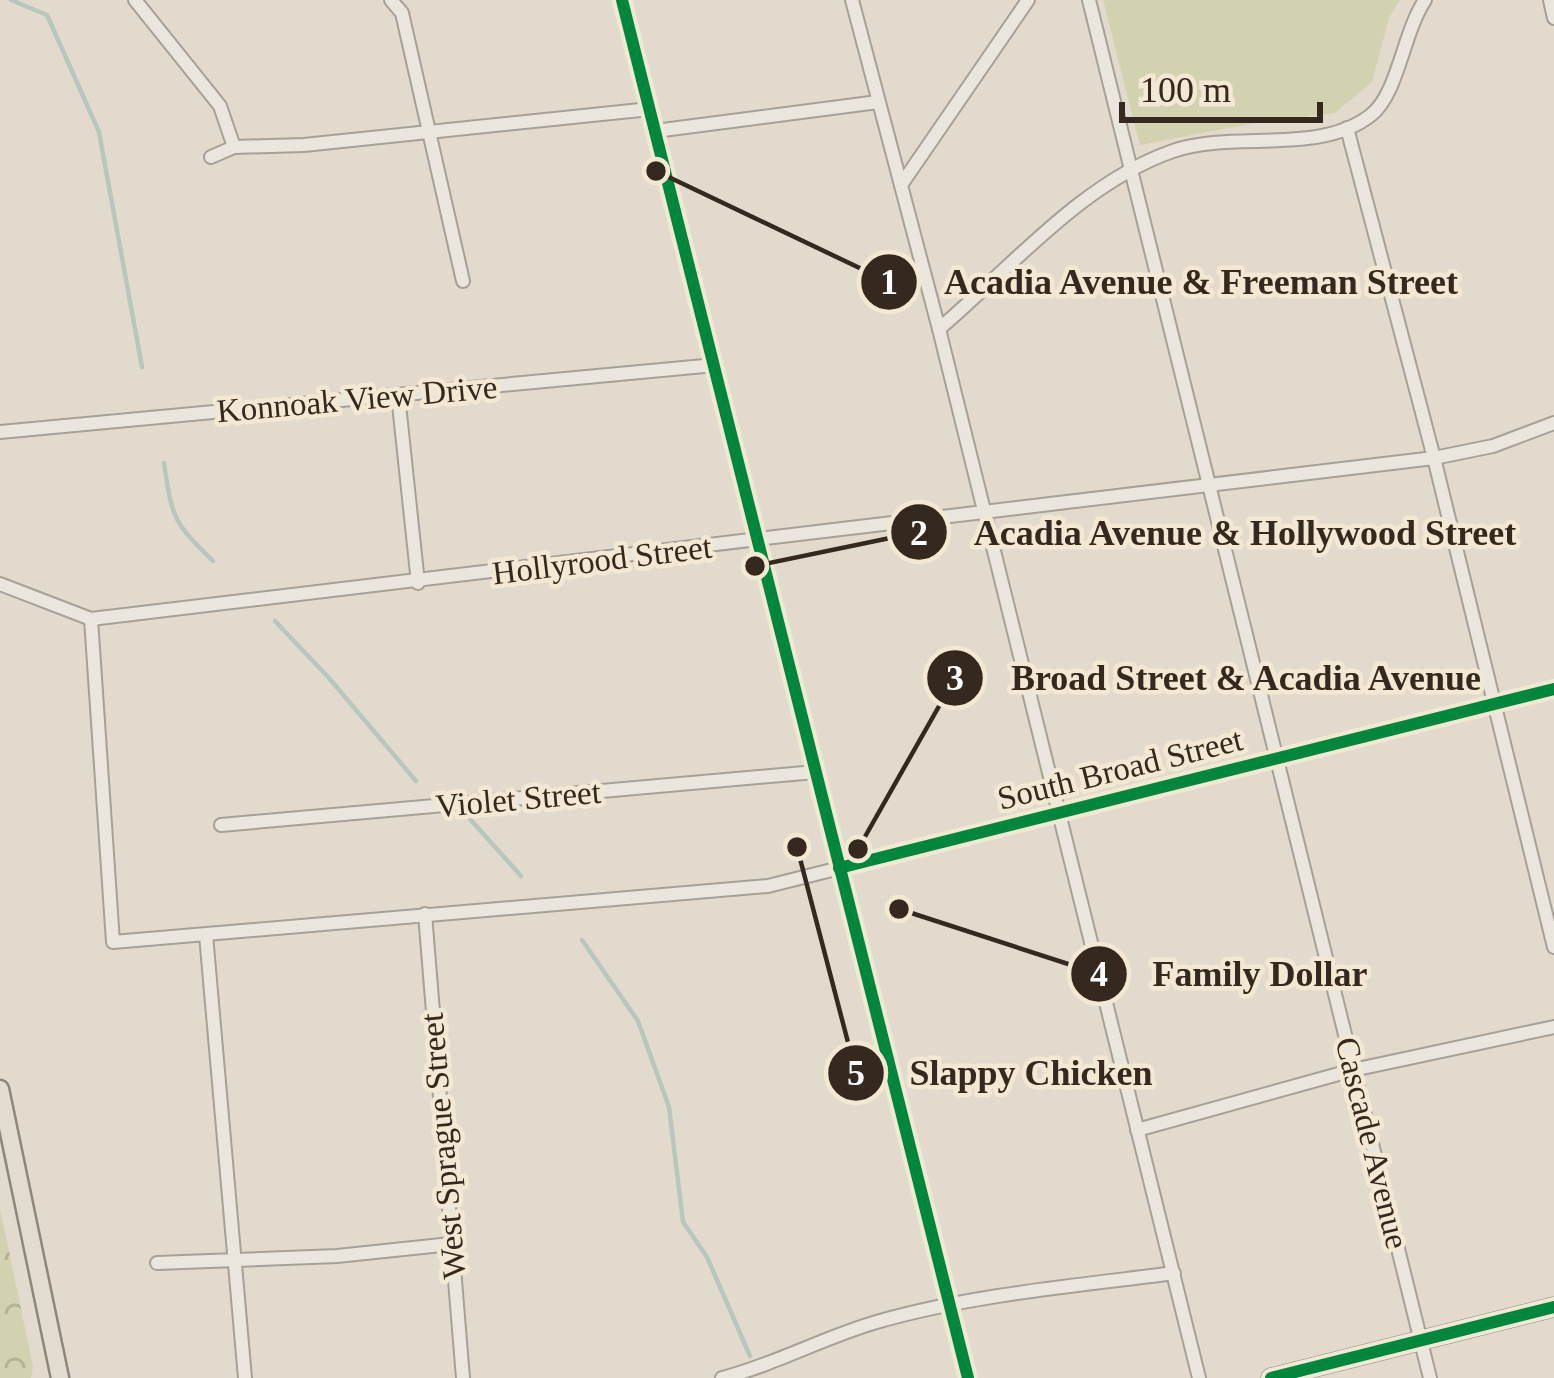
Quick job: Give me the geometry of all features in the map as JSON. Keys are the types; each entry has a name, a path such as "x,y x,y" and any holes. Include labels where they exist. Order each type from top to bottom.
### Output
{"main road":[{"path":"0,1089 61,1378"},
{"path":"1271,1378 1554,1307"}],"street":[{"path":"135,0 220,106 234,147"},
{"path":"391,0 402,13 463,281"},
{"path":"622,0 968,1378"},
{"path":"852,0 939,329 1198,1378"},
{"path":"901,185 1028,0"},
{"name":"Cascade Avenue","path":"1089,0 1430,1378"},
{"path":"939,329 1090,197 1133,168 1207,143 1292,140 1348,128 1383,105 1405,37 1425,0"},
{"path":"1550,0 1554,18"},
{"path":"655,130 878,102"},
{"path":"211,157 234,147 430,133 650,109"},
{"path":"1348,128 1554,946"},
{"name":"Konnoak View Drive","path":"0,432 715,365"},
{"path":"398,395 418,583"},
{"name":"Hollyrood Street","path":"0,584 91,620 1434,458 1492,446 1554,423"},
{"name":"South Broad Street","path":"91,620 113,942 768,886 1554,689"},
{"name":"Violet Street","path":"221,825 815,772"},
{"name":"West Sprague Street","path":"424,914 463,1378"},
{"path":"206,935 245,1378"},
{"path":"1137,1130 1353,1070 1554,1027"},
{"path":"157,1263 337,1256 451,1244"},
{"path":"722,1378 753,1370 839,1333 949,1304 1174,1273"}],"green space":[{"path":"1103,0 1400,0 1389,18 1372,82 1335,113 1140,145"},
{"path":"0,1208 33,1367 31,1378 0,1378"}],"waterway":[{"path":"11,0 47,15 99,132 142,367"},
{"path":"164,463 177,519 213,561"},
{"path":"275,621 416,781"},
{"path":"470,819 521,876"},
{"path":"582,940 638,1021 669,1107 683,1222 707,1257 750,1356"}],"cycle path":[{"path":"622,0 968,1378"},
{"path":"839,868 1554,689"},
{"path":"1271,1378 1554,1307"}],"place":[{"name":"Acadia Avenue & Freeman Street","path":"656,171"},
{"name":"Acadia Avenue & Hollywood Street","path":"755,566"},
{"name":"Slappy Chicken","path":"797,847"},
{"name":"Broad Street & Acadia Avenue","path":"858,849"},
{"name":"Family Dollar","path":"899,909"}]}
